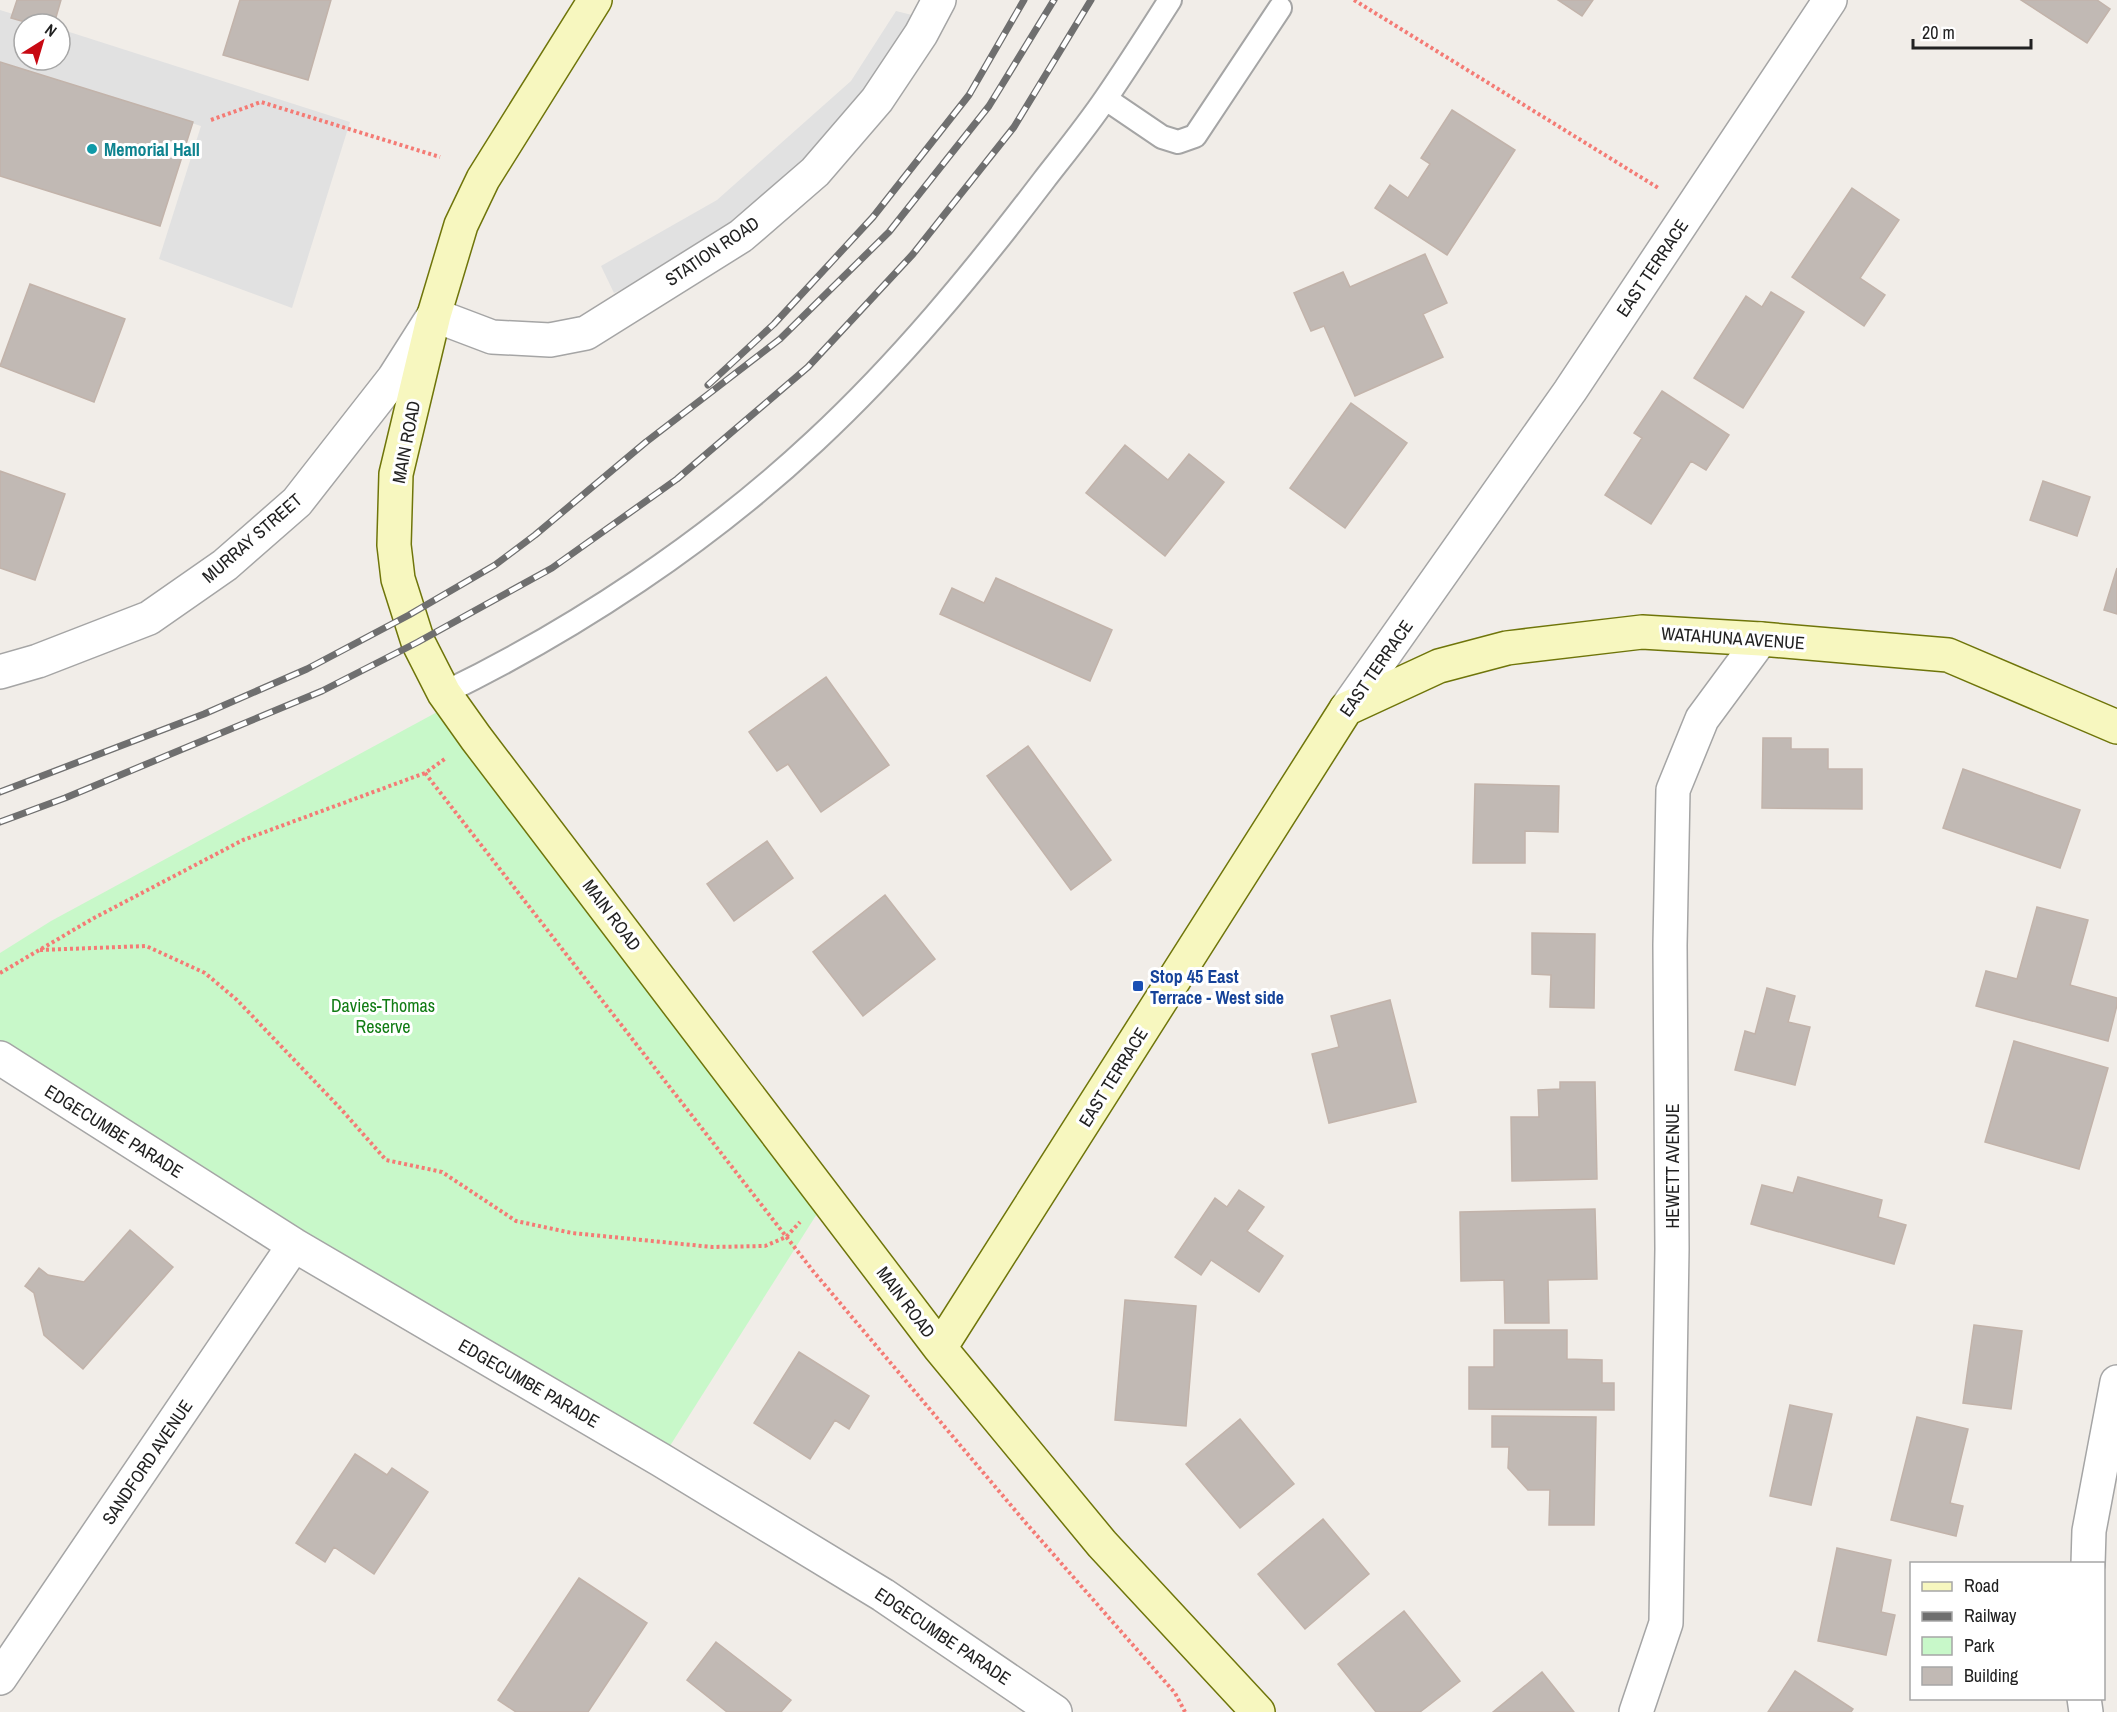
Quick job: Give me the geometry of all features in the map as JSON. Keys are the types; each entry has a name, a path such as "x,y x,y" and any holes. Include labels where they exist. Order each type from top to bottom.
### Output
{"main road":[{"name":"MAIN ROAD","path":"595,0 483,179 461,225 434,315 396,474 394,545 398,579 418,642 444,693 476,738 940,1348 1102,1544 1258,1712"},
{"name":"WATAHUNA AVENUE","path":"1346,709 1439,666 1507,648 1642,632 1761,639 1948,655 2117,727"},
{"name":"EAST TERRACE","path":"940,1348 1346,709"}],"street":[{"name":"STATION ROAD","path":"434,315 492,337 550,340 586,333 741,236 815,172 877,100 921,34 939,0"},
{"name":"EAST TERRACE","path":"1346,709 1570,391 1830,0"},
{"name":"MURRAY STREET","path":"0,672 38,661 149,618 225,565 297,502 394,378 434,315"},
{"name":"HEWETT AVENUE","path":"1636,1712 1665,1623 1672,1249 1670,945 1673,790 1702,719 1761,639"},
{"name":"EDGECUMBE PARADE","path":"0,1058 294,1245 671,1466 883,1595 1055,1712"},
{"name":"SANDFORD AVENUE","path":"0,1678 294,1245"},
{"path":"2088,1562 2089,1531 2117,1382"}],"lane":[{"path":"444,693 509,661 614,598 728,516 815,441 923,331 1003,235 1106,99 1170,0"},
{"path":"1106,99 1162,137 1178,142 1195,136 1280,8"}],"path":[{"path":"1354,0 1691,209"},
{"path":"212,120 261,102 440,157"},
{"path":"0,973 94,918 243,840 425,773 476,738"},
{"path":"425,773 786,1237 1017,1513 1175,1693 1185,1712"},
{"path":"40,950 146,946 205,973 237,1000 386,1160 442,1172 516,1221 572,1233 712,1246 765,1246 786,1237 827,1198"}],"green space":[{"name":"Davies-Thomas Reserve","path":"452,704 827,1198 661,1460 0,1058 0,953 51,921"}],"shaded area":[{"path":"0,10 12,14 12,66 0,62"},
{"path":"896,11 928,19 741,236 614,293 601,266 717,200 851,81"},
{"path":"72,33 350,122 292,308 159,259 201,126 31,72 72,72"}],"building":[{"path":"17,0 61,0 58,12 13,12"},
{"path":"240,0 331,0 308,80 223,55"},
{"path":"1558,0 1593,0 1582,16"},
{"path":"2021,0 2097,0 2110,9 2087,43"},
{"name":"Memorial Hall","path":"0,62 12,66 12,72 32,72 193,122 160,226 0,176"},
{"path":"1452,110 1515,150 1447,255 1375,208 1390,185 1408,198 1430,164 1421,158"},
{"path":"1852,188 1899,220 1860,278 1885,295 1864,326 1792,277"},
{"path":"1425,254 1447,303 1423,314 1443,357 1355,396 1324,326 1311,331 1294,293 1343,272 1350,287"},
{"path":"30,284 125,319 94,402 0,366"},
{"path":"1771,292 1804,312 1743,408 1694,378 1746,296 1762,307"},
{"path":"1662,391 1729,435 1706,470 1691,461 1651,524 1605,495 1642,438 1634,433"},
{"path":"1351,403 1407,443 1345,528 1290,488"},
{"path":"1125,445 1168,480 1189,454 1224,482 1165,556 1086,493"},
{"path":"0,471 65,494 35,580 0,568"},
{"path":"2043,481 2090,497 2077,536 2030,520"},
{"path":"2117,568 2117,614 2104,610"},
{"path":"996,578 1112,630 1090,681 940,614 952,588 984,603"},
{"path":"826,677 889,765 821,812 788,764 777,771 749,732"},
{"path":"1763,738 1791,738 1791,749 1828,749 1828,769 1862,769 1862,809 1762,808"},
{"path":"1028,746 1111,860 1071,890 987,776"},
{"path":"1963,769 2080,810 2060,868 1943,828"},
{"path":"1475,784 1559,786 1558,832 1525,831 1525,863 1473,863"},
{"path":"767,841 793,878 734,921 707,884"},
{"path":"885,895 935,959 863,1016 813,952"},
{"path":"2037,907 2088,920 2070,985 2117,998 2108,1041 1976,1006 1986,971 2017,979"},
{"path":"1532,933 1595,934 1594,1008 1550,1007 1551,975 1532,974"},
{"path":"1767,988 1795,996 1788,1022 1810,1027 1795,1085 1735,1070 1745,1031 1755,1034"},
{"path":"1390,1000 1416,1102 1329,1123 1312,1054 1339,1047 1331,1016"},
{"path":"2014,1041 2108,1068 2079,1169 1985,1142"},
{"path":"1560,1082 1595,1082 1597,1179 1512,1181 1511,1117 1539,1117 1538,1090 1560,1089"},
{"path":"1798,1177 1882,1200 1878,1217 1906,1225 1894,1264 1751,1224 1762,1185 1793,1193"},
{"path":"1239,1190 1264,1207 1247,1231 1283,1256 1259,1292 1211,1260 1201,1275 1175,1257 1215,1198 1227,1207"},
{"path":"1595,1209 1597,1279 1548,1280 1549,1323 1505,1323 1504,1280 1461,1281 1460,1212"},
{"path":"130,1230 173,1267 83,1369 44,1335 34,1293 25,1286 39,1268 48,1275 84,1282"},
{"path":"1125,1300 1196,1306 1186,1426 1115,1420"},
{"path":"1974,1325 2022,1331 2011,1409 1963,1403"},
{"path":"1494,1330 1567,1330 1567,1359 1602,1360 1602,1383 1614,1383 1614,1410 1469,1409 1469,1367 1494,1367"},
{"path":"799,1352 869,1396 849,1429 835,1420 810,1459 754,1423"},
{"path":"1790,1405 1832,1414 1811,1505 1770,1496"},
{"path":"1492,1416 1596,1417 1594,1525 1549,1525 1550,1490 1528,1490 1508,1468 1509,1447 1492,1447"},
{"path":"1917,1417 1968,1429 1950,1503 1963,1506 1956,1536 1891,1520"},
{"path":"1240,1419 1294,1484 1240,1528 1186,1464"},
{"path":"355,1454 387,1475 392,1468 428,1492 374,1574 334,1547 325,1562 296,1543"},
{"path":"1323,1519 1369,1574 1305,1629 1258,1574"},
{"path":"1837,1548 1891,1560 1881,1612 1895,1615 1886,1655 1818,1641"},
{"path":"579,1578 647,1623 588,1712 516,1712 498,1700"},
{"path":"1404,1611 1460,1681 1420,1712 1376,1712 1338,1664"},
{"path":"716,1642 791,1700 781,1712 727,1712 687,1680"},
{"path":"1795,1671 1853,1709 1851,1712 1768,1712"},
{"path":"1542,1672 1574,1712 1493,1712"}],"railway":[{"path":"708,385 774,324 873,217 969,95 1024,0"},
{"path":"0,792 204,714 307,669 409,615 495,565 535,535 646,442 780,339 889,232 989,106 1054,0"},
{"path":"0,822 65,798 322,691 418,642 552,568 677,479 808,367 913,254 1014,127 1091,0"}],"place":[{"name":"Memorial Hall","path":"92,149"},
{"name":"Stop 45 East Terrace - West side","path":"1138,986"}]}
